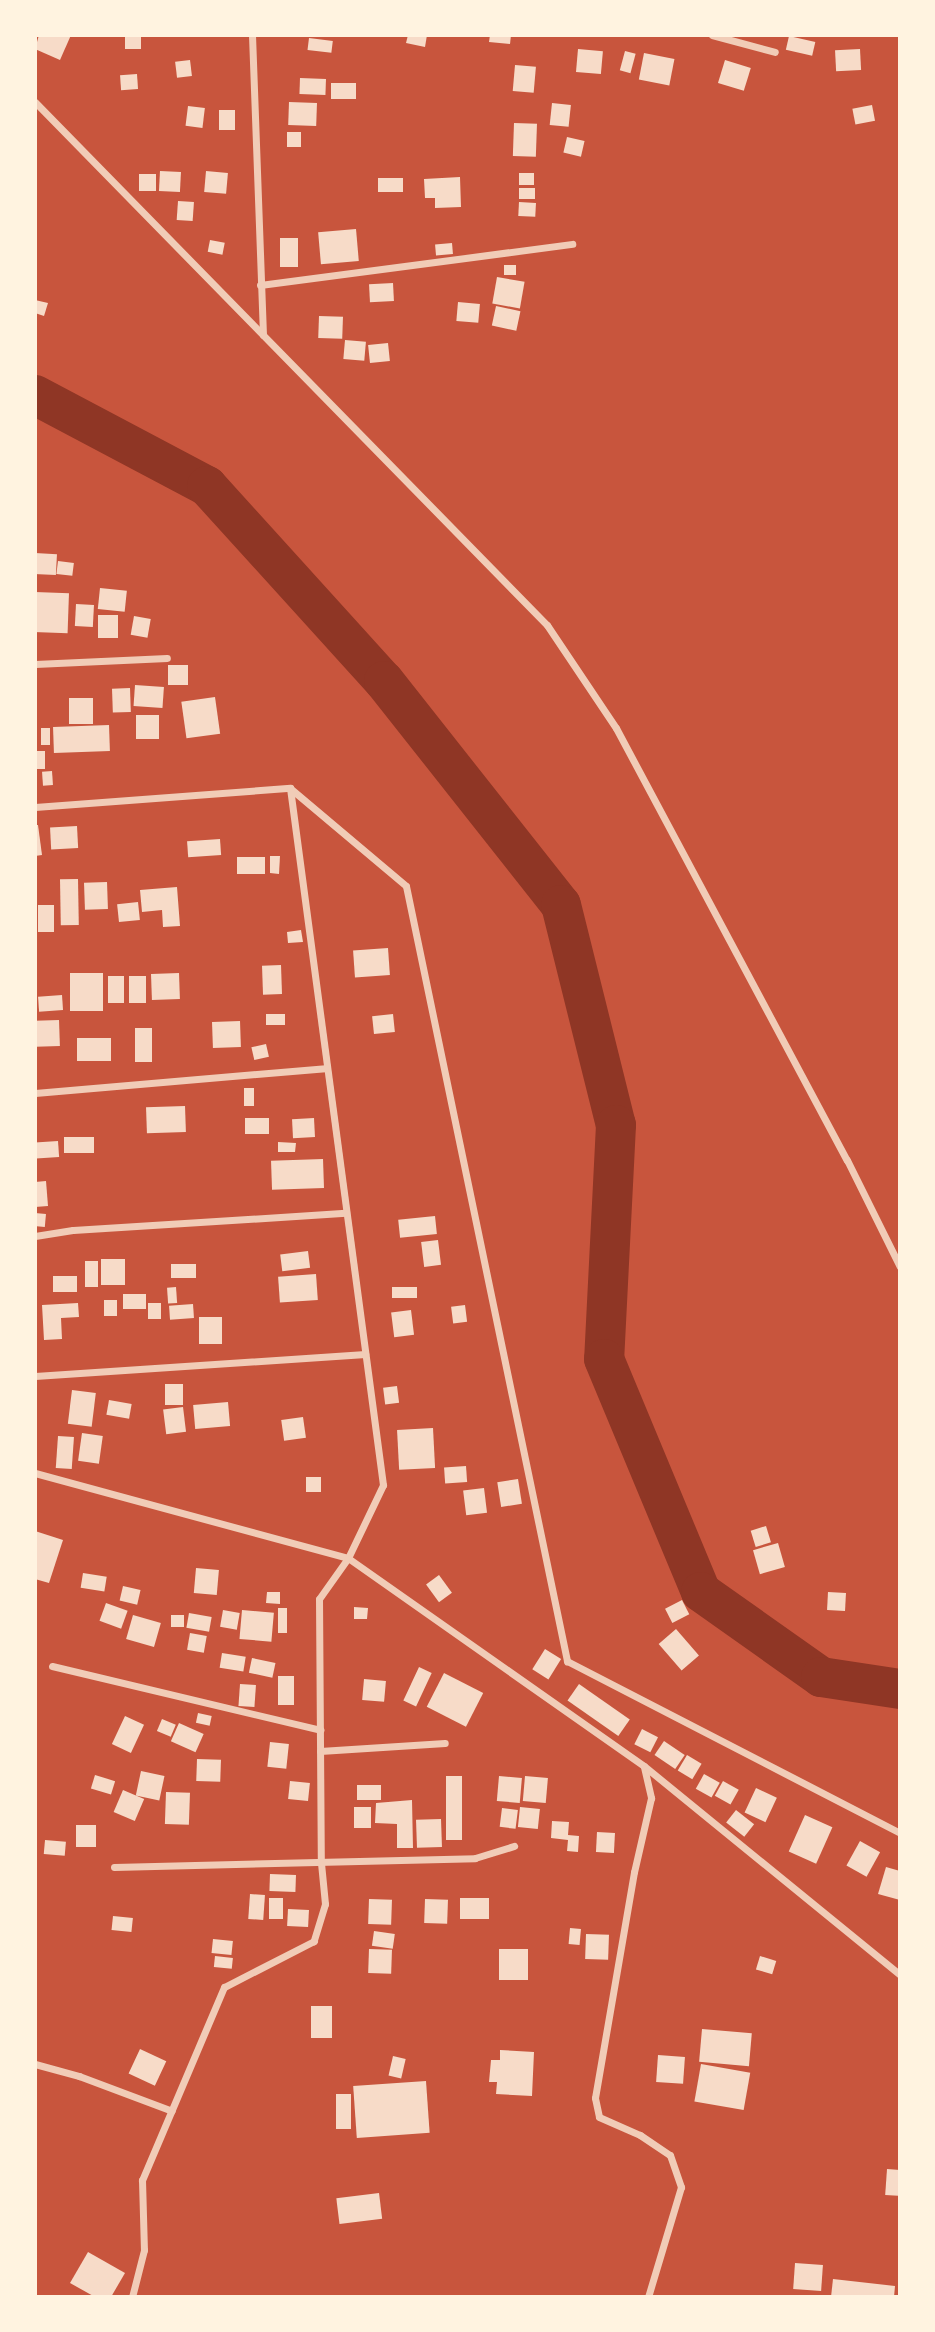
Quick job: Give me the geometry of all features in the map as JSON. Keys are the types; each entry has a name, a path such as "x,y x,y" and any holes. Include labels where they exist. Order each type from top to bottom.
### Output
{"street":[{"path":"252,35 263,336"},
{"path":"712,35 775,52"},
{"path":"35,102 547,625 616,728 847,1160 900,1267"},
{"path":"260,285 572,244"},
{"path":"35,664 167,658"},
{"path":"35,807 290,788 406,886 567,1661 900,1833"},
{"path":"132,2297 144,2250 142,2180 224,1987 314,1941 325,1904 321,1863 318,1599 348,1558 383,1485 290,788"},
{"path":"35,1093 326,1068"},
{"path":"35,1236 73,1230 345,1213"},
{"path":"35,1376 365,1354"},
{"path":"35,1473 348,1558 644,1766 900,1975"},
{"path":"52,1666 320,1730"},
{"path":"320,1751 445,1744"},
{"path":"644,1766 651,1798 634,1872 596,2098 599,2117 640,2135 670,2155 681,2187 648,2297"},
{"path":"114,1867 475,1858 514,1846"},
{"path":"35,2064 79,2076 172,2111"}],"building":[{"path":"39,35 71,35 60,60 35,49"},
{"path":"125,35 141,35 141,49 125,49"},
{"path":"408,35 427,35 425,47 406,43"},
{"path":"490,35 511,35 510,44 489,42"},
{"path":"789,36 815,42 812,56 786,50"},
{"path":"309,38 333,41 331,53 308,50"},
{"path":"578,49 603,51 601,74 576,72"},
{"path":"860,49 861,70 836,71 835,50"},
{"path":"625,51 636,54 630,73 620,70"},
{"path":"644,53 674,59 669,85 639,80"},
{"path":"190,60 192,76 177,78 175,62"},
{"path":"725,60 751,68 744,91 718,83"},
{"path":"515,65 536,67 534,93 513,91"},
{"path":"137,74 138,89 121,90 120,75"},
{"path":"300,78 326,79 325,95 299,94"},
{"path":"331,83 356,83 356,99 331,99"},
{"path":"289,102 317,103 316,126 288,125"},
{"path":"552,103 571,105 569,127 550,125"},
{"path":"872,105 875,121 855,125 852,109"},
{"path":"188,106 205,108 202,128 186,126"},
{"path":"219,110 235,110 235,130 219,130"},
{"path":"514,123 537,124 536,157 513,156"},
{"path":"287,132 301,132 301,147 287,147"},
{"path":"567,137 585,141 581,157 563,153"},
{"path":"160,171 181,172 180,192 159,191"},
{"path":"206,171 228,173 226,194 204,192"},
{"path":"519,173 534,173 534,185 519,185"},
{"path":"139,174 156,174 156,191 139,191"},
{"path":"460,177 461,207 435,208 435,198 425,198 424,179"},
{"path":"378,178 403,178 403,192 378,192"},
{"path":"519,188 535,188 535,199 519,199"},
{"path":"178,201 194,202 193,221 177,220"},
{"path":"519,202 536,203 535,217 518,216"},
{"path":"356,229 359,261 321,264 318,232"},
{"path":"280,238 298,238 298,267 280,267"},
{"path":"210,240 225,243 222,255 208,252"},
{"path":"452,243 453,254 436,255 435,244"},
{"path":"504,265 516,265 516,275 504,275"},
{"path":"497,277 525,282 520,308 492,304"},
{"path":"393,283 394,301 370,302 369,284"},
{"path":"35,300 48,303 44,316 35,313"},
{"path":"458,302 480,304 478,323 456,321"},
{"path":"496,306 520,311 516,331 492,326"},
{"path":"319,316 343,317 342,339 318,338"},
{"path":"345,340 366,342 364,361 343,359"},
{"path":"388,343 390,361 370,363 368,345"},
{"path":"35,553 57,554 56,575 35,574"},
{"path":"58,561 74,563 72,576 56,574"},
{"path":"100,588 127,591 125,612 98,609"},
{"path":"35,592 69,593 68,633 35,632"},
{"path":"76,604 94,605 93,627 75,626"},
{"path":"98,615 118,615 118,638 98,638"},
{"path":"134,616 151,619 147,638 131,635"},
{"path":"168,665 188,665 188,685 168,685"},
{"path":"135,685 164,687 162,708 134,706"},
{"path":"130,688 131,712 113,713 112,689"},
{"path":"215,697 220,734 186,738 181,702"},
{"path":"69,698 93,698 93,724 69,724"},
{"path":"136,715 159,715 159,739 136,739"},
{"path":"109,725 110,751 54,753 53,727"},
{"path":"41,728 50,728 50,745 41,745"},
{"path":"35,751 45,751 45,769 35,769"},
{"path":"52,771 53,785 43,786 42,772"},
{"path":"35,825 38,825 42,855 35,856"},
{"path":"77,826 78,848 51,849 50,827"},
{"path":"220,839 221,855 188,857 187,841"},
{"path":"270,856 280,856 279,874 270,873"},
{"path":"237,857 265,857 265,874 237,874"},
{"path":"60,879 78,879 79,925 61,925"},
{"path":"107,882 108,909 85,910 84,883"},
{"path":"177,887 180,926 163,927 162,910 142,912 140,890"},
{"path":"138,902 140,920 119,922 117,904"},
{"path":"38,905 54,905 54,932 38,932"},
{"path":"301,930 303,942 288,943 287,932"},
{"path":"388,948 390,975 355,977 353,950"},
{"path":"281,965 282,994 263,995 262,966"},
{"path":"70,973 103,973 103,1011 70,1011"},
{"path":"179,973 180,999 152,1000 151,974"},
{"path":"108,976 124,976 124,1003 108,1003"},
{"path":"129,976 146,976 146,1003 129,1003"},
{"path":"62,995 63,1010 39,1012 38,997"},
{"path":"266,1014 285,1014 285,1025 266,1025"},
{"path":"393,1014 395,1032 374,1034 372,1016"},
{"path":"59,1020 60,1046 36,1047 35,1021"},
{"path":"240,1021 241,1047 213,1048 212,1022"},
{"path":"135,1028 152,1028 152,1062 135,1062"},
{"path":"77,1038 111,1038 111,1061 77,1061"},
{"path":"266,1044 269,1057 254,1060 251,1047"},
{"path":"244,1088 254,1088 254,1106 244,1106"},
{"path":"185,1106 186,1132 147,1133 146,1107"},
{"path":"245,1118 269,1118 269,1134 245,1134"},
{"path":"314,1118 315,1137 293,1138 292,1119"},
{"path":"64,1137 94,1137 94,1153 64,1153"},
{"path":"58,1141 59,1157 36,1159 35,1143"},
{"path":"278,1142 296,1143 295,1152 278,1152"},
{"path":"323,1159 324,1188 272,1190 271,1161"},
{"path":"46,1181 48,1206 35,1207 35,1182"},
{"path":"35,1213 46,1214 45,1227 35,1226"},
{"path":"435,1216 437,1234 400,1238 398,1220"},
{"path":"438,1240 441,1265 424,1267 421,1242"},
{"path":"308,1251 310,1268 282,1271 280,1254"},
{"path":"101,1259 125,1259 125,1285 101,1285"},
{"path":"85,1261 98,1261 98,1287 85,1287"},
{"path":"171,1264 196,1264 196,1278 171,1278"},
{"path":"316,1274 318,1300 280,1303 278,1277"},
{"path":"53,1276 77,1276 77,1292 53,1292"},
{"path":"176,1287 177,1303 168,1304 167,1288"},
{"path":"392,1287 417,1287 417,1298 392,1298"},
{"path":"123,1294 146,1294 146,1309 123,1309"},
{"path":"104,1300 117,1300 117,1316 104,1316"},
{"path":"78,1303 79,1317 61,1318 62,1339 44,1340 42,1305"},
{"path":"148,1303 161,1303 161,1319 148,1319"},
{"path":"193,1304 194,1318 170,1320 169,1306"},
{"path":"465,1305 467,1322 453,1324 451,1307"},
{"path":"411,1310 414,1335 394,1337 391,1312"},
{"path":"199,1317 222,1317 222,1344 199,1344"},
{"path":"165,1384 183,1384 183,1405 165,1405"},
{"path":"397,1386 399,1403 385,1405 383,1388"},
{"path":"72,1390 96,1393 92,1427 68,1424"},
{"path":"109,1400 132,1404 129,1419 106,1415"},
{"path":"228,1402 230,1426 195,1429 193,1405"},
{"path":"183,1407 186,1432 166,1434 163,1409"},
{"path":"303,1417 306,1438 284,1441 281,1420"},
{"path":"433,1428 435,1468 399,1470 397,1430"},
{"path":"82,1433 103,1436 99,1464 78,1461"},
{"path":"58,1436 74,1437 72,1469 56,1468"},
{"path":"466,1466 467,1482 445,1483 444,1468"},
{"path":"306,1477 321,1477 321,1492 306,1492"},
{"path":"518,1479 522,1504 501,1507 497,1482"},
{"path":"484,1488 487,1513 466,1515 463,1491"},
{"path":"766,1526 771,1542 756,1547 751,1531"},
{"path":"35,1531 63,1540 49,1583 35,1579"},
{"path":"778,1543 785,1567 760,1574 753,1550"},
{"path":"196,1568 219,1570 217,1595 194,1593"},
{"path":"83,1573 107,1577 104,1592 81,1588"},
{"path":"439,1575 452,1593 439,1602 426,1584"},
{"path":"123,1586 141,1590 137,1605 120,1601"},
{"path":"267,1592 280,1592 280,1604 266,1603"},
{"path":"828,1592 846,1593 845,1611 827,1610"},
{"path":"682,1600 689,1614 672,1623 665,1609"},
{"path":"106,1603 128,1611 121,1629 100,1621"},
{"path":"354,1607 368,1608 367,1619 354,1619"},
{"path":"278,1608 287,1608 287,1633 278,1633"},
{"path":"223,1610 240,1613 237,1630 220,1627"},
{"path":"242,1610 274,1613 271,1642 239,1639"},
{"path":"189,1613 212,1617 209,1632 186,1628"},
{"path":"133,1615 161,1623 154,1647 126,1639"},
{"path":"171,1615 184,1615 184,1627 171,1627"},
{"path":"676,1629 699,1655 682,1671 659,1644"},
{"path":"190,1633 207,1636 204,1653 187,1650"},
{"path":"545,1649 561,1659 548,1679 532,1669"},
{"path":"222,1653 246,1657 243,1672 220,1668"},
{"path":"252,1658 275,1663 272,1678 249,1673"},
{"path":"419,1667 432,1673 416,1706 403,1701"},
{"path":"444,1673 483,1693 466,1727 427,1707"},
{"path":"278,1676 294,1676 294,1705 278,1705"},
{"path":"364,1679 386,1681 384,1702 362,1700"},
{"path":"240,1684 256,1685 254,1707 238,1706"},
{"path":"579,1684 630,1720 618,1736 568,1700"},
{"path":"198,1713 212,1716 210,1726 196,1723"},
{"path":"125,1716 144,1725 131,1753 112,1744"},
{"path":"162,1719 176,1725 171,1737 157,1731"},
{"path":"179,1723 204,1734 196,1752 171,1741"},
{"path":"642,1729 658,1737 650,1752 634,1744"},
{"path":"664,1741 685,1755 675,1769 654,1755"},
{"path":"270,1742 289,1744 286,1769 267,1767"},
{"path":"687,1755 702,1764 692,1779 678,1770"},
{"path":"197,1759 221,1760 220,1782 196,1781"},
{"path":"141,1771 164,1776 159,1800 136,1795"},
{"path":"704,1774 720,1783 712,1798 696,1789"},
{"path":"95,1775 115,1781 111,1795 91,1788"},
{"path":"446,1776 462,1776 462,1840 446,1840"},
{"path":"499,1776 522,1778 520,1803 497,1801"},
{"path":"525,1776 548,1778 546,1803 523,1801"},
{"path":"290,1781 310,1783 308,1801 288,1799"},
{"path":"723,1781 739,1790 731,1805 715,1796"},
{"path":"357,1785 381,1785 381,1800 357,1800"},
{"path":"756,1788 777,1798 765,1822 745,1812"},
{"path":"123,1790 144,1799 135,1821 114,1812"},
{"path":"166,1792 190,1793 189,1825 165,1824"},
{"path":"412,1800 413,1848 397,1848 397,1824 375,1823 376,1803"},
{"path":"354,1807 371,1807 371,1828 354,1828"},
{"path":"520,1807 540,1809 538,1829 518,1827"},
{"path":"502,1808 518,1810 516,1829 500,1827"},
{"path":"736,1810 754,1824 744,1837 726,1823"},
{"path":"805,1815 832,1827 816,1864 789,1852"},
{"path":"441,1819 442,1847 417,1848 416,1820"},
{"path":"552,1821 569,1822 568,1835 579,1836 578,1852 567,1851 568,1840 551,1838"},
{"path":"76,1825 96,1825 96,1847 76,1847"},
{"path":"597,1832 615,1833 614,1853 596,1852"},
{"path":"45,1840 66,1842 65,1856 44,1854"},
{"path":"860,1841 880,1852 867,1877 846,1865"},
{"path":"886,1867 900,1871 900,1900 878,1894"},
{"path":"270,1874 296,1875 295,1892 269,1891"},
{"path":"250,1894 265,1895 263,1920 248,1919"},
{"path":"269,1898 283,1898 283,1919 269,1919"},
{"path":"460,1898 489,1898 489,1919 460,1919"},
{"path":"369,1899 392,1900 391,1925 368,1924"},
{"path":"425,1899 448,1900 447,1924 424,1923"},
{"path":"288,1909 309,1910 308,1927 287,1926"},
{"path":"113,1916 133,1918 131,1932 112,1930"},
{"path":"570,1928 581,1929 580,1945 569,1944"},
{"path":"374,1931 395,1934 393,1949 372,1946"},
{"path":"586,1934 609,1935 608,1960 585,1959"},
{"path":"213,1939 233,1941 231,1955 212,1953"},
{"path":"369,1949 392,1950 391,1974 368,1973"},
{"path":"499,1949 528,1949 528,1980 499,1980"},
{"path":"215,1956 233,1958 232,1969 214,1967"},
{"path":"760,1956 776,1961 772,1974 756,1969"},
{"path":"311,2006 332,2006 332,2038 311,2038"},
{"path":"702,2029 752,2033 749,2066 699,2062"},
{"path":"140,2049 166,2061 155,2086 129,2073"},
{"path":"500,2050 534,2052 532,2096 496,2094 497,2082 489,2082 491,2060 500,2060"},
{"path":"658,2055 685,2057 683,2084 656,2082"},
{"path":"393,2056 406,2059 401,2078 389,2075"},
{"path":"701,2064 750,2073 744,2110 694,2101"},
{"path":"426,2081 430,2133 357,2138 353,2086"},
{"path":"336,2094 351,2094 351,2129 336,2129"},
{"path":"887,2169 900,2170 898,2196 885,2195"},
{"path":"379,2193 382,2219 339,2224 336,2198"},
{"path":"88,2252 125,2273 111,2297 95,2297 70,2283"},
{"path":"795,2263 823,2265 821,2291 793,2289"},
{"path":"833,2279 895,2286 894,2297 831,2297"}],"waterway":[{"path":"35,395 207,486 384,681 561,905 616,1125 604,1359 701,1592 821,1677 900,1689"}]}
